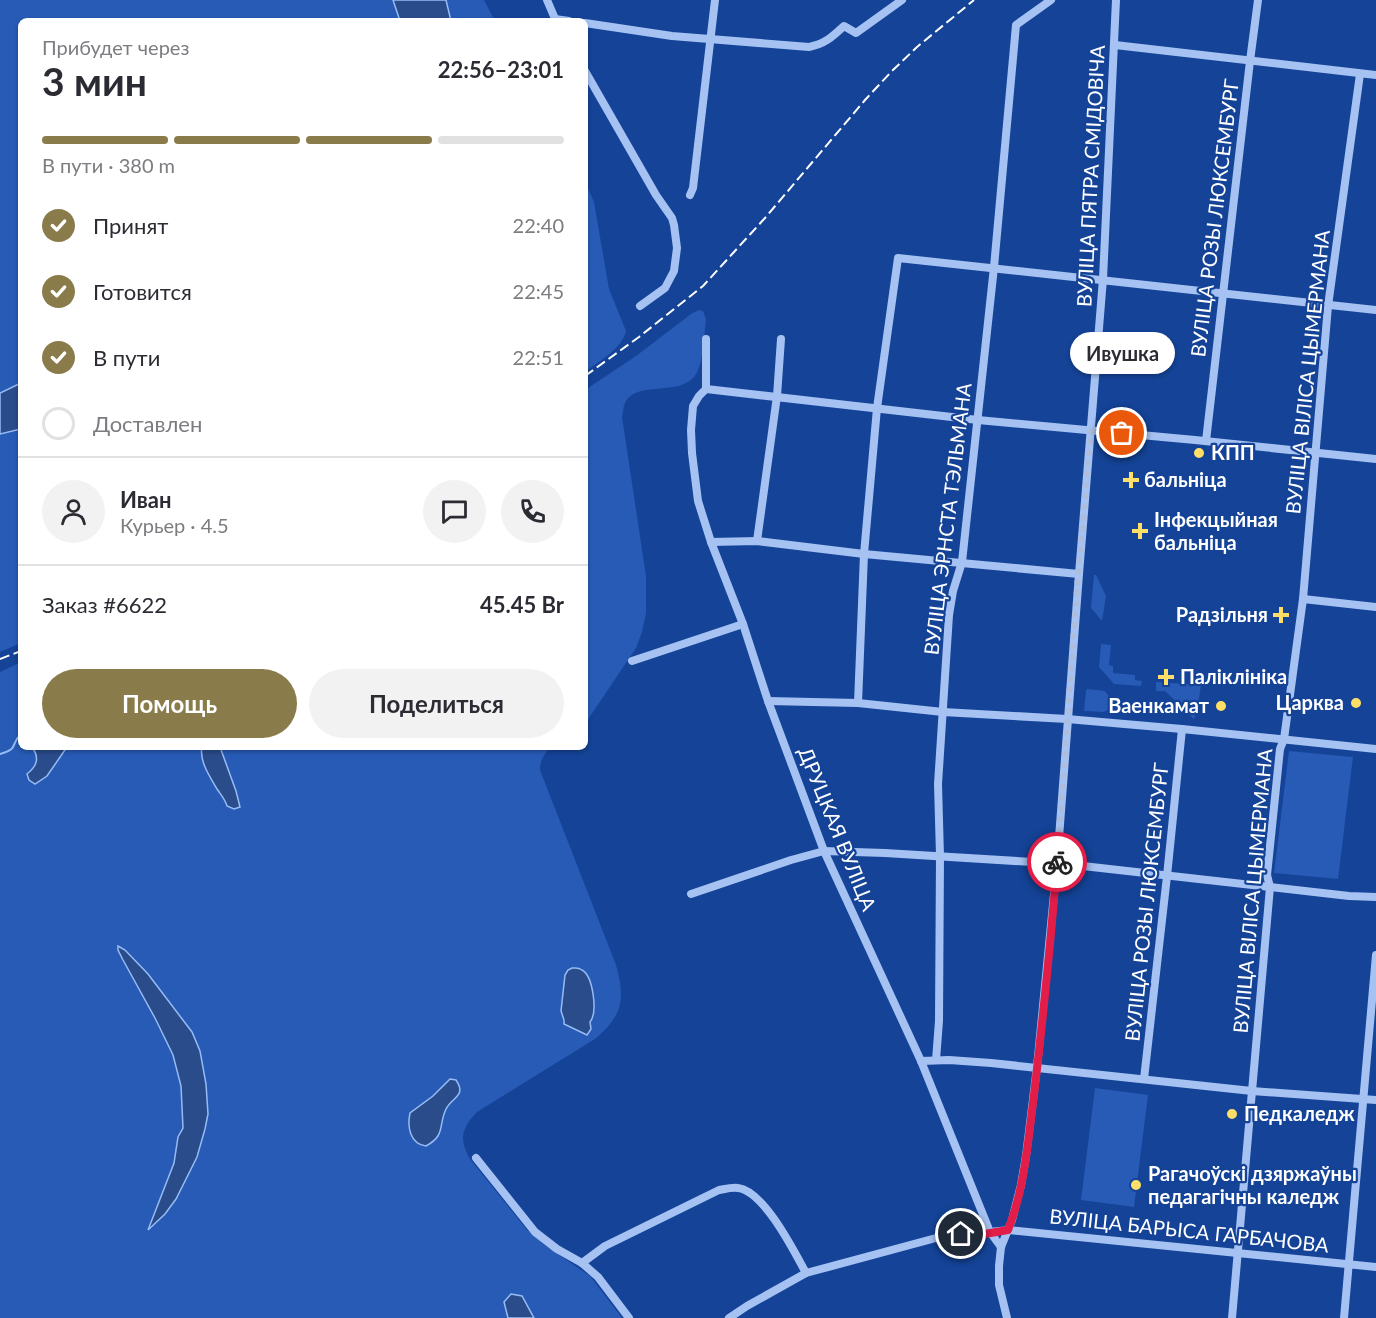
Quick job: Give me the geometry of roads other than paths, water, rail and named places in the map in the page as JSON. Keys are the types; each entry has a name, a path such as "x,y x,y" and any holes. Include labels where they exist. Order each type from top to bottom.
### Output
{"street":[{"path":"547,0 555,18"},
{"path":"690,195 693,188 715,0"},
{"path":"588,23 672,36 809,47 829,40 844,26 856,33 902,0"},
{"name":"ВУЛІЦА ЭРНСТА ТЭЛЬМАНА","path":"936,1060 939,1021 938,784 949,615 953,591 962,562 1017,25 1051,0"},
{"name":"ВУЛІЦА ПЯТРА СМІДОВІЧА","path":"1001,1247 1012,1220 1026,1156 1057,864 1103,279 1116,0"},
{"name":"ВУЛІЦА РОЗЫ ЛЮКСЕМБУРГ","path":"1206,441 1258,0"},
{"path":"1115,45 1376,75"},
{"name":"ВУЛІЦА ВІЛІСА ЦЫМЕРМАНА","path":"1232,1318 1270,887 1267,875 1268,863 1280,749 1284,739 1303,599 1328,306 1360,74"},
{"path":"588,76 674,225 677,254 674,271 665,288 640,306"},
{"path":"858,703 864,554 877,408 898,258 1376,310"},
{"name":"ДРУЦКАЯ ВУЛІЦА","path":"706,339 706,389 693,406 691,430 698,501 711,542 743,624 768,701 824,851 921,1061 990,1232 1001,1247"},
{"path":"757,541 777,396 781,339"},
{"path":"706,389 978,420 1376,459"},
{"path":"711,542 757,541 864,554 1078,574"},
{"path":"1303,599 1376,607"},
{"path":"632,661 743,624"},
{"path":"768,701 858,703 943,712 1067,719 1376,749"},
{"name":"ВУЛІЦА РОЗЫ ЛЮКСЕМБУРГ","path":"1144,1079 1182,729"},
{"path":"691,894 824,851 1057,864 1376,897"},
{"path":"1349,896 1376,903"},
{"path":"1344,1318 1376,955"},
{"path":"921,1061 962,1060 1252,1091 1376,1101"},
{"path":"476,1158 535,1232 557,1249 582,1263 598,1277 629,1318"},
{"path":"582,1263 605,1246 719,1190 737,1188 748,1191 759,1199 788,1240 806,1273"},
{"name":"ВУЛІЦА БАРЫСА ГАРБАЧОВА","path":"729,1318 806,1273 936,1238 1008,1230 1376,1266"},
{"path":"1001,1247 999,1285 1007,1318"}],"waterway":[{"path":"0,754 12,748 18,737"}],"railway":[{"path":"588,374 703,286 892,71 974,0"},
{"path":"0,659 18,652"}],"place":[{"name":"Ивушка","path":"1122,433"},
{"name":"КПП","path":"1199,453"},
{"name":"бальніца","path":"1131,480"},
{"name":"Інфекцыйная бальніца","path":"1140,531"},
{"name":"Радзільня","path":"1281,615"},
{"name":"Паліклініка","path":"1166,677"},
{"name":"Царква","path":"1356,703"},
{"name":"Ваенкамат","path":"1221,706"},
{"name":"Педкаледж","path":"1232,1114"},
{"name":"Рагачоўскі дзяржаўны педагагічны каледж","path":"1136,1185"}]}
